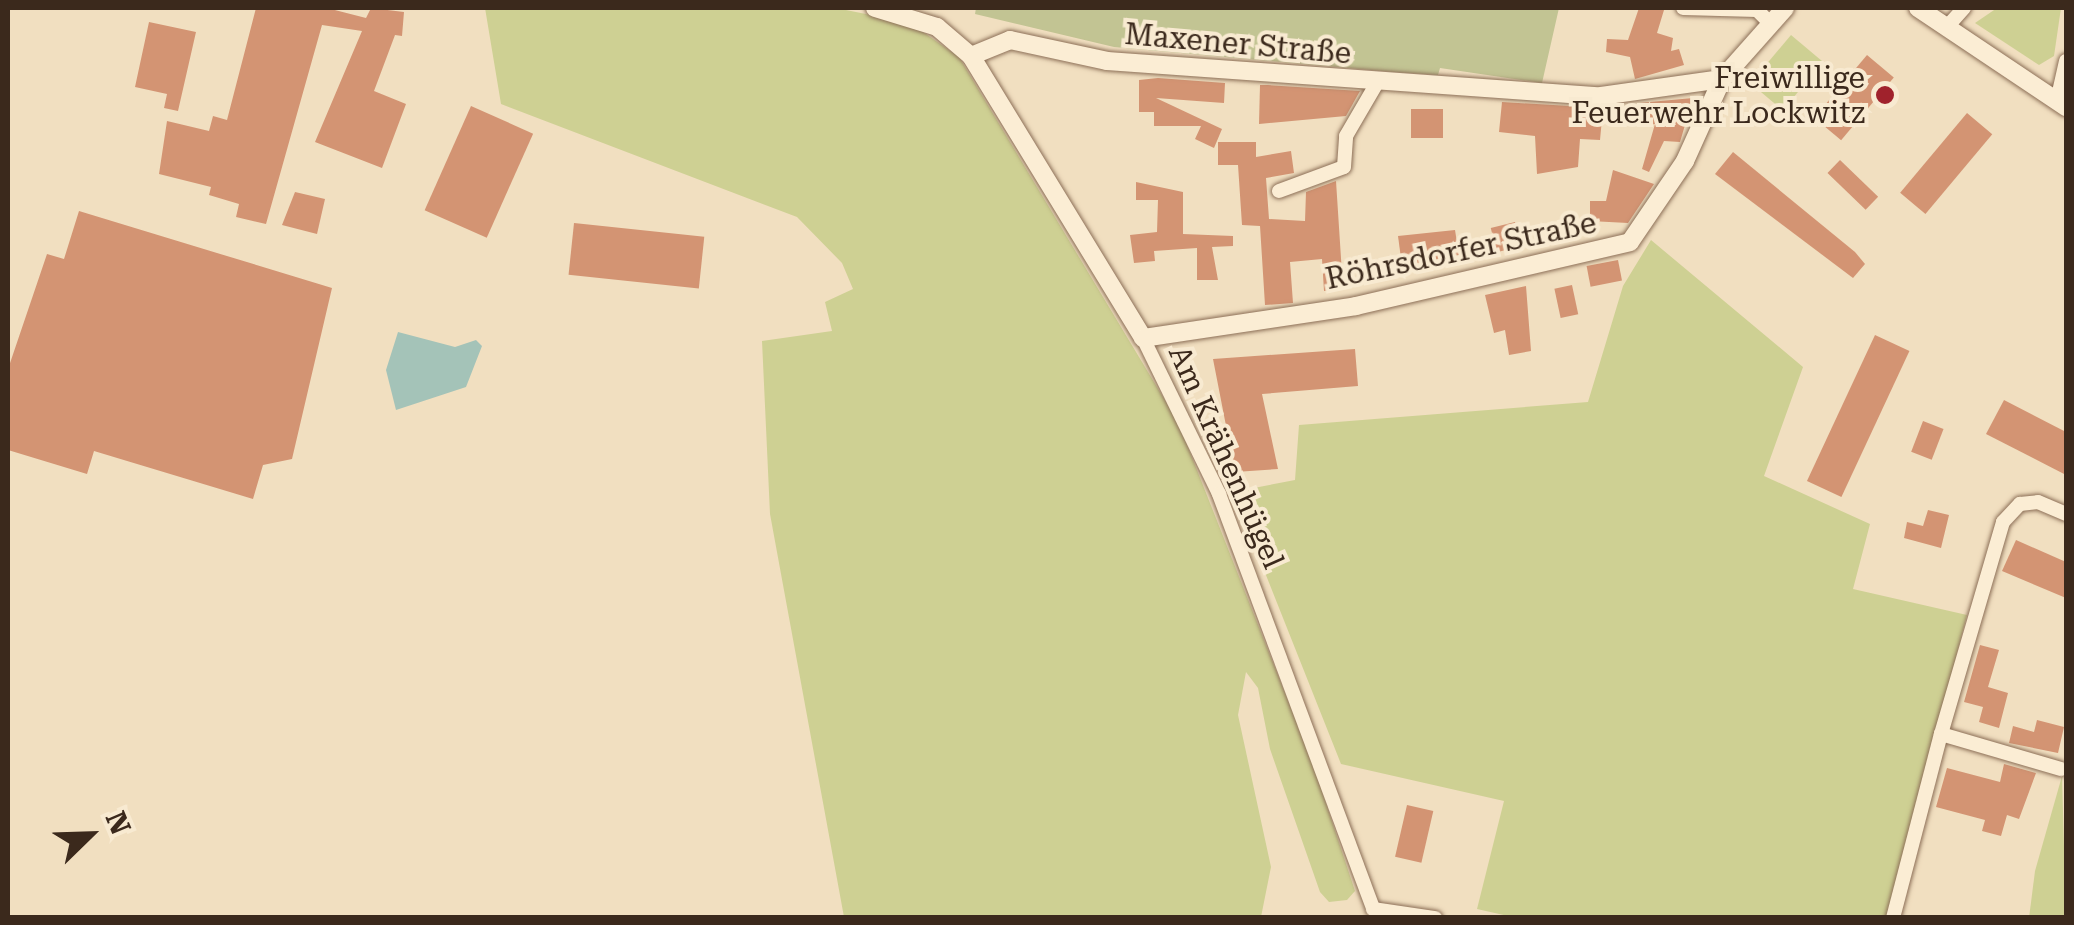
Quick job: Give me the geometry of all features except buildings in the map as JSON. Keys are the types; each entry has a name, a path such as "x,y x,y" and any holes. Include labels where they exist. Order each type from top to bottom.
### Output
{"street":[{"path":"875,8 937,27 971,56"},
{"path":"1683,8 1757,10 1769,22"},
{"name":"Röhrsdorfer Straße","path":"1143,338 1356,306 1630,242 1685,161 1722,79 1784,8"},
{"path":"1918,8 2062,104 2066,61"},
{"path":"1946,28 1964,8"},
{"name":"Maxener Straße","path":"971,56 1010,40 1107,61 1601,96 1722,79"},
{"name":"Am Krähenhügel","path":"971,56 1143,338 1219,494 1373,909 1435,918"},
{"name":"Maxener Straße","path":"1279,191 1344,166 1346,136 1377,83"},
{"path":"1893,918 2003,522 2020,504 2038,502 2066,514"},
{"path":"1941,734 2061,769"}],"green space":[{"path":"485,8 846,10 910,23 959,57 1178,422 1313,764 1355,891 1347,900 1329,902 1320,892 1270,749 1258,688 1246,672 1238,715 1271,867 1261,917 844,917 770,514 762,341 832,331 825,302 853,289 842,263 797,217 501,104"},
{"path":"976,8 1559,8 1542,83 1440,68 1438,75 1114,47 975,14"},
{"path":"1997,8 2061,8 2054,56 2039,65 1975,23"},
{"path":"1791,35 1823,62 1783,110 1751,83"},
{"path":"1651,240 1803,367 1764,476 1870,524 1853,589 1967,615 1888,917 1517,918 1477,909 1504,801 1341,764 1233,492 1295,480 1299,425 1588,402 1623,286"},
{"path":"2062,776 2066,917 2029,918 2035,871"}],"water":[{"path":"398,332 455,347 476,340 482,346 466,387 396,410 386,370"}],"place":[{"name":"Freiwillige Feuerwehr Lockwitz","path":"1885,95"}]}
